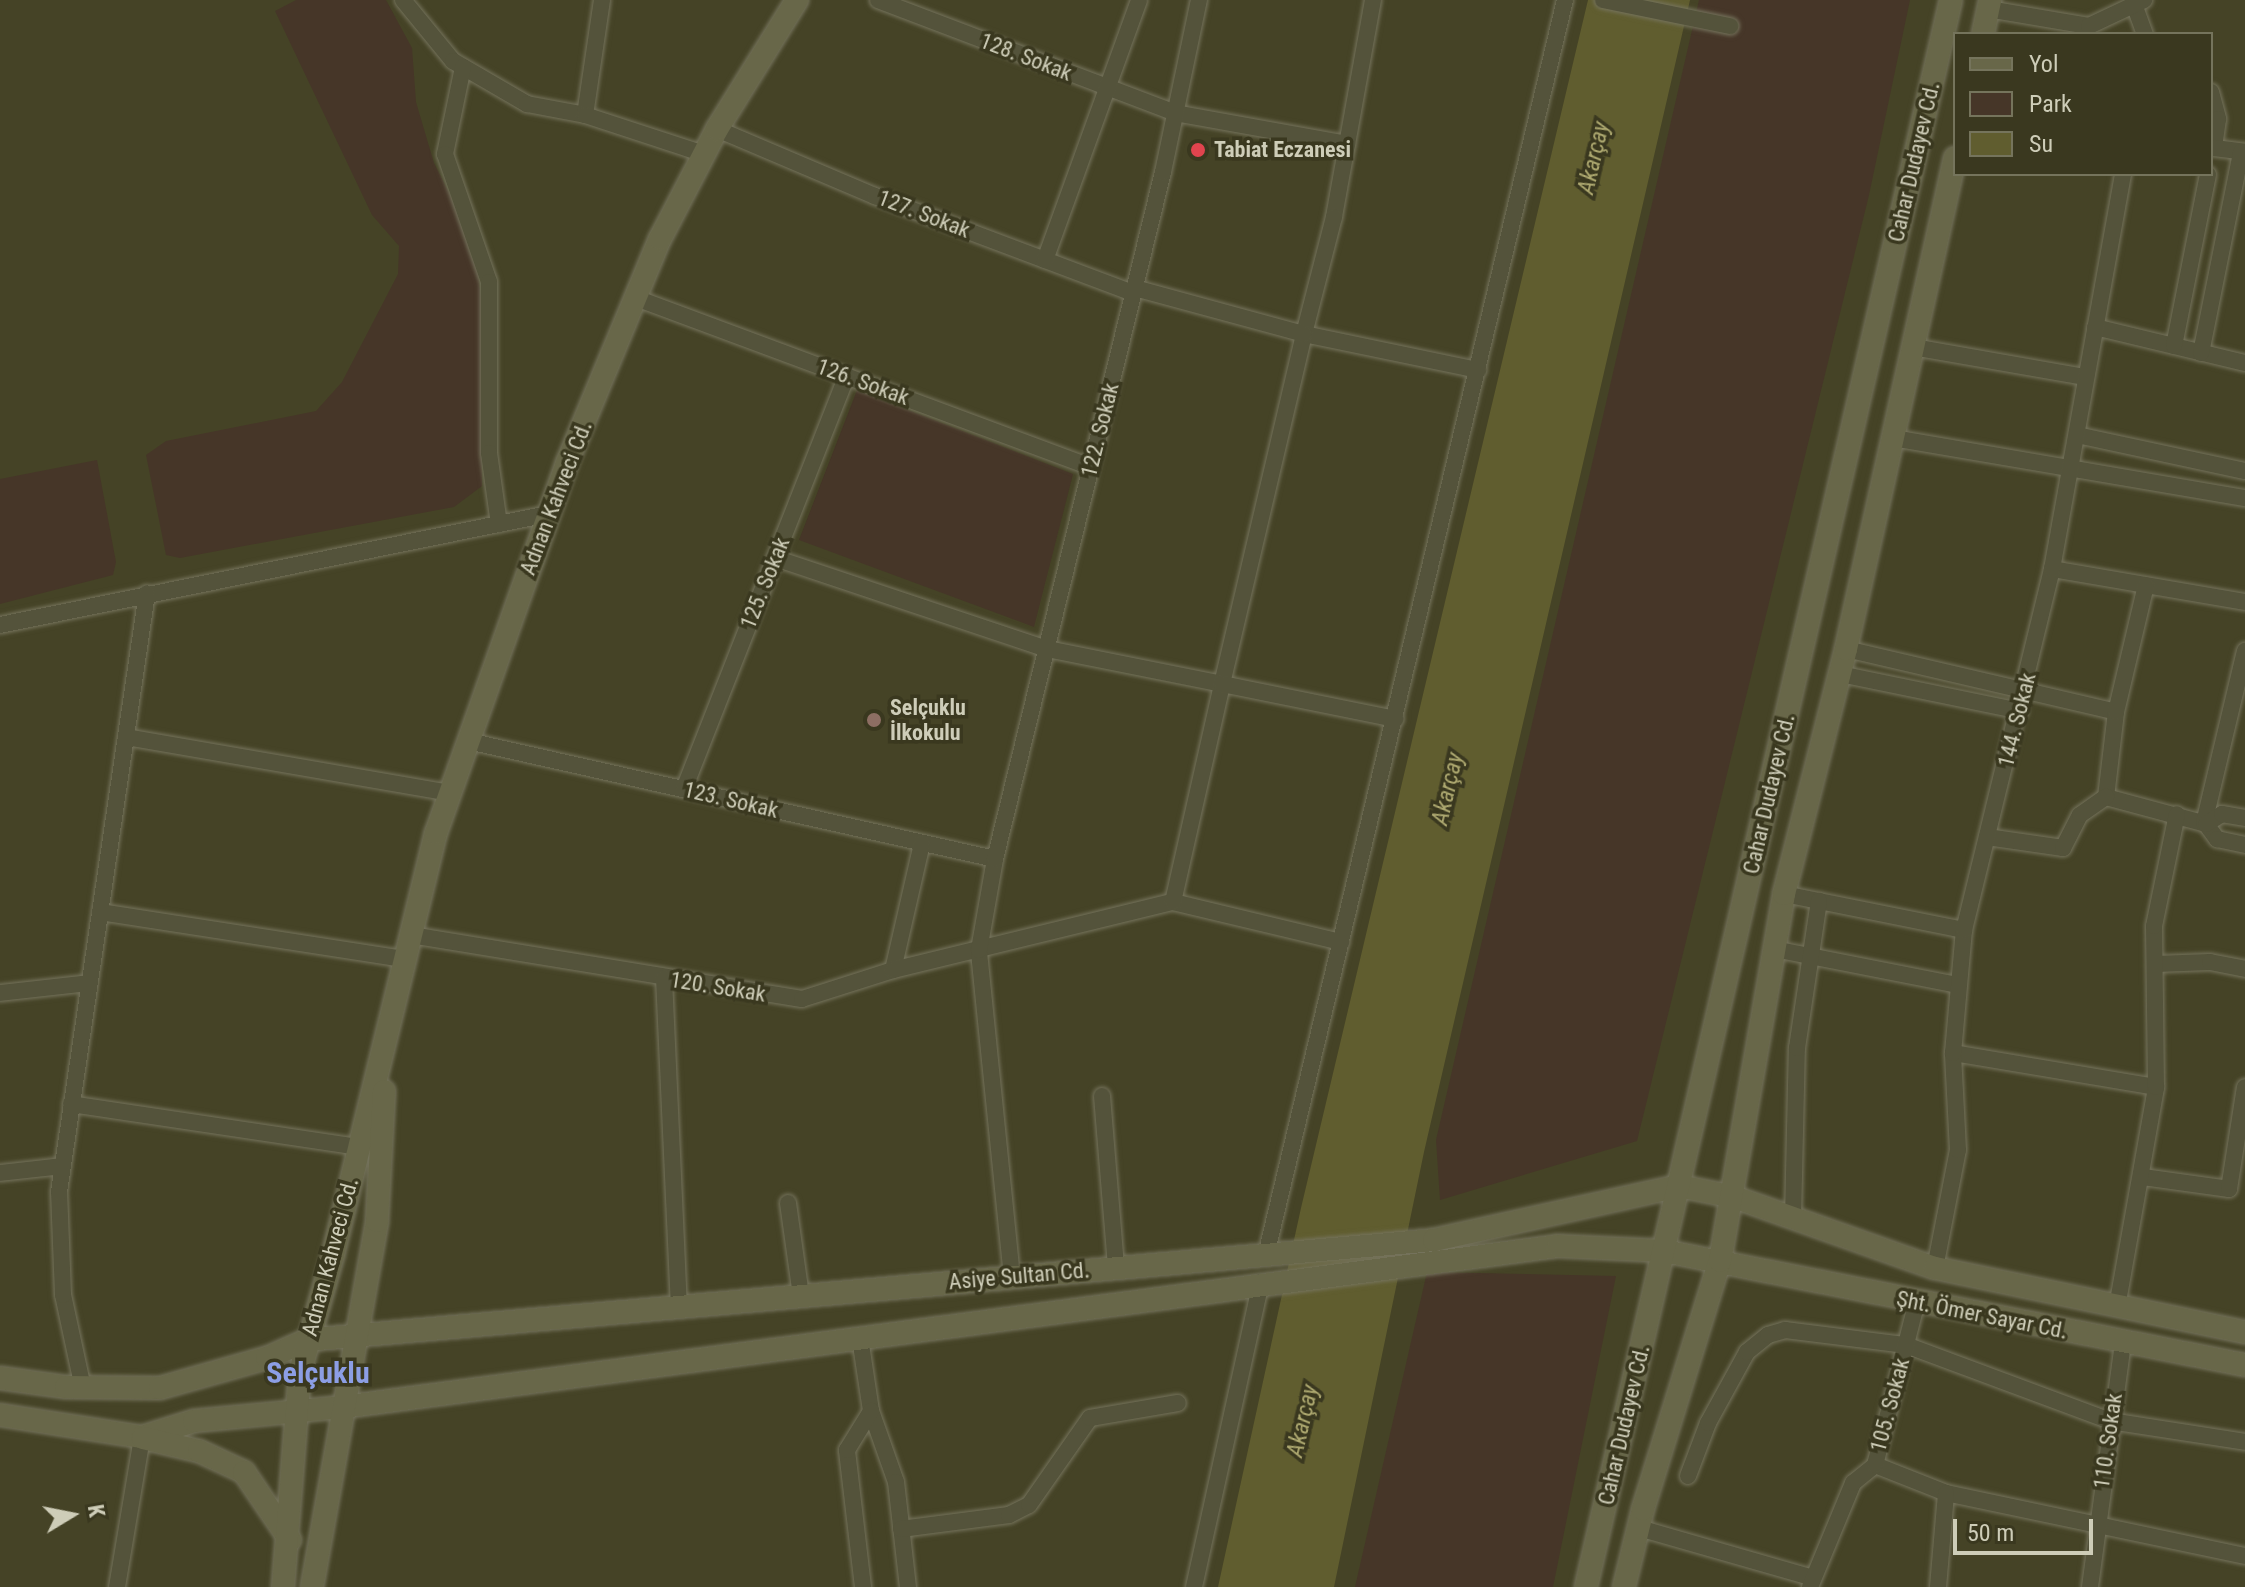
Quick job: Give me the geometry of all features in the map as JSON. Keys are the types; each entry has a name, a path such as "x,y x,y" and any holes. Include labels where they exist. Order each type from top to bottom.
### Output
{"main road":[{"name":"Adnan Kahveci Cd.","path":"283,1587 290,1540 298,1410 307,1340 360,1147 411,935 450,793 548,514 636,298 717,129 797,0"},
{"name":"Cahar Dudayev Cd.","path":"1586,1587 1951,0"},
{"path":"1983,32 1989,4"},
{"name":"Cahar Dudayev Cd.","path":"1624,1587 1720,1261 1734,1197 1784,894 1846,649 1953,167"},
{"name":"Adnan Kahveci Cd.","path":"312,1587 377,1221 388,1026"},
{"name":"Şht. Ömer Sayar Cd.","path":"1679,1186 1734,1197 1935,1268 2245,1332"},
{"name":"Asiye Sultan Cd.","path":"298,1410 343,1407 860,1338 1271,1280 1433,1251 1679,1186"},
{"name":"Asiye Sultan Cd.","path":"307,1340 355,1339 679,1305 1276,1254 1558,1246 1664,1251"},
{"name":"Şht. Ömer Sayar Cd.","path":"1664,1251 2245,1365"},
{"path":"0,1378 83,1388 160,1388 267,1358 307,1340"},
{"path":"142,1437 194,1421 298,1410"},
{"path":"0,1415 142,1437 199,1451 244,1472 290,1540"}],"street":[{"path":"403,0 463,67 527,104 585,115 704,154"},
{"path":"585,115 602,0"},
{"name":"128. Sokak","path":"878,0 1175,113 1347,144"},
{"path":"1045,260 1139,0"},
{"name":"122. Sokak","path":"1012,1277 979,950 995,859 1134,290 1199,0"},
{"path":"1341,942 1173,902 1347,144 1373,0"},
{"path":"1276,1254 1341,942 1565,0"},
{"path":"1603,0 1730,26"},
{"path":"1989,4 2089,26 2140,3 2145,32"},
{"path":"463,67 445,154 489,282 489,453 499,524"},
{"path":"2213,100 2218,119 2213,148"},
{"name":"127. Sokak","path":"717,129 1045,260 1134,290 1304,334 1478,370"},
{"path":"2201,353 2243,152 2213,154"},
{"name":"144. Sokak","path":"1935,1268 1958,1150 1953,1053 1964,930 2026,688 2052,569 2123,176"},
{"path":"2174,346 2208,176"},
{"name":"126. Sokak","path":"636,298 1091,467"},
{"path":"2095,327 2245,363"},
{"path":"1913,347 2085,377"},
{"name":"125. Sokak","path":"684,789 847,376"},
{"path":"2077,435 2245,471"},
{"path":"1893,438 2245,498"},
{"path":"0,625 548,514"},
{"path":"775,558 1047,649 1396,719"},
{"path":"2052,569 2245,602"},
{"path":"2106,797 2116,712 2146,585"},
{"path":"83,1388 63,1295 62,1166 147,593"},
{"path":"1846,649 2026,688 2116,712"},
{"path":"2205,824 2245,651"},
{"path":"1840,674 2020,711"},
{"path":"126,737 450,793"},
{"name":"123. Sokak","path":"468,741 995,859"},
{"path":"1987,837 2063,848 2080,815 2106,797 2177,814 2205,824 2217,839 2245,845"},
{"path":"2117,1307 2143,1177 2156,1087 2154,926 2177,814"},
{"path":"2205,824 2222,814 2245,818"},
{"path":"893,970 922,843"},
{"path":"1784,894 1964,930"},
{"path":"1793,1219 1797,1048 1819,901"},
{"name":"120. Sokak","path":"411,935 802,999 893,970 1173,902"},
{"path":"100,912 405,959"},
{"path":"1774,949 1957,985"},
{"path":"2156,964 2210,962 2245,969"},
{"path":"664,978 679,1305"},
{"path":"0,993 89,983"},
{"path":"1953,1053 2156,1087"},
{"path":"2143,1177 2237,1190 2245,1087"},
{"path":"1102,1096 1116,1268"},
{"path":"71,1104 360,1147"},
{"path":"0,1173 62,1166"},
{"path":"788,1203 801,1295"},
{"path":"1194,1587 1271,1280"},
{"name":"105. Sokak","path":"1812,1583 1853,1483 1875,1465 1917,1302"},
{"path":"1688,1476 1708,1423 1747,1352 1768,1335 1795,1329 1906,1345 2110,1421 2245,1442"},
{"path":"860,1338 871,1411 896,1482 908,1587"},
{"name":"110. Sokak","path":"2090,1587 2123,1342"},
{"path":"901,1529 1009,1515 1029,1505 1090,1418 1178,1403"},
{"path":"863,1587 847,1450 871,1411"},
{"path":"117,1587 142,1437"},
{"path":"1875,1465 1946,1493 2097,1528 2245,1556"},
{"path":"1938,1587 1946,1493"},
{"path":"1639,1528 1812,1583"}],"green space":[{"path":"296,0 386,0 412,48 416,102 434,163 474,241 481,297 482,486 454,507 180,558 166,555 146,455 166,441 316,411 342,382 398,274 399,246 372,215 275,11"},
{"path":"1699,0 1910,0 1869,195 1637,1141 1440,1200 1436,1140"},
{"path":"857,390 1073,474 1034,627 799,540"},
{"path":"97,460 116,562 113,575 0,604 0,479"},
{"path":"1427,1272 1616,1276 1553,1587 1355,1587"}],"water":[{"name":"Akarçay","path":"1588,0 1690,0 1424,1152 1334,1587 1218,1587 1301,1208"}],"place":[{"name":"Tabiat Eczanesi","path":"1198,150"},
{"name":"Selçuklu İlkokulu","path":"874,720"}],"district":[{"name":"Selçuklu","path":"318,1373"}]}
